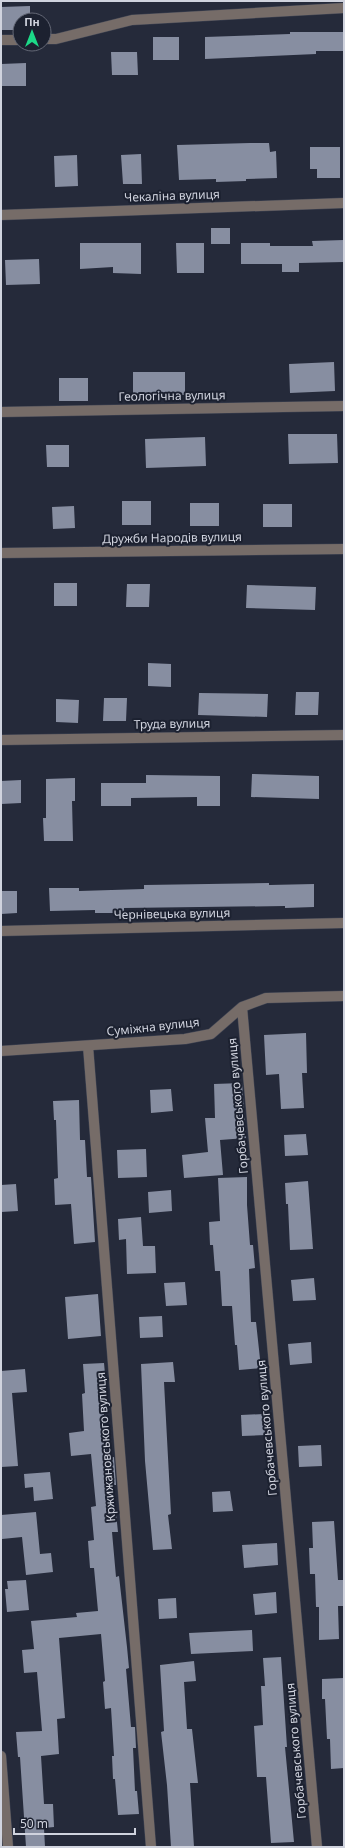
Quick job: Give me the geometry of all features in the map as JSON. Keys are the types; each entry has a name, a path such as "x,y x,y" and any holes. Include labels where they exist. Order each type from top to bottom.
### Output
{"street":[{"path":"52,39 132,20 344,8"},
{"path":"1,40 12,40"},
{"name":"Чекаліна вулиця","path":"1,215 344,203"},
{"name":"Геологічна вулиця","path":"1,412 344,406"},
{"name":"Дружби Народів вулиця","path":"1,553 344,549"},
{"name":"Труда вулиця","path":"1,740 344,735"},
{"name":"Чернівецька вулиця","path":"1,931 344,923"},
{"name":"Суміжна вулиця","path":"1,1051 185,1039 211,1034 242,1007 266,998 344,996"},
{"name":"Горбачевського вулиця","path":"242,1007 317,1847"},
{"name":"Кржижановського вулиця","path":"88,1046 151,1847"},
{"path":"1,1756 8,1847"}],"building":[{"path":"30,6 30,12 12,12 12,30 1,30 1,7"},
{"path":"290,32 344,32 344,51 316,51 316,54 205,59 205,37 290,34"},
{"path":"153,37 179,37 179,60 153,60"},
{"path":"111,52 137,52 138,75 112,75"},
{"path":"26,63 26,86 1,86 1,64"},
{"path":"269,143 270,152 276,151 277,178 216,182 216,179 179,180 177,145"},
{"path":"310,147 340,147 340,178 317,178 317,169 310,169"},
{"path":"141,154 142,184 123,184 121,155"},
{"path":"77,155 78,186 55,187 54,156"},
{"path":"211,228 230,228 230,244 211,244"},
{"path":"344,240 344,262 299,263 299,272 282,272 282,264 241,264 241,243 270,243 270,246 313,246 312,241"},
{"path":"80,243 141,243 141,274 113,273 113,267 80,269"},
{"path":"176,243 204,243 204,273 177,273"},
{"path":"39,259 40,284 6,285 5,260"},
{"path":"334,362 335,391 290,393 289,364"},
{"path":"133,372 185,372 185,395 133,395"},
{"path":"59,378 88,378 88,401 59,401"},
{"path":"288,434 337,434 338,463 289,464"},
{"path":"205,437 206,466 146,468 145,439"},
{"path":"46,445 69,445 69,467 47,467"},
{"path":"122,501 151,501 151,525 122,525"},
{"path":"190,503 219,503 219,526 190,526"},
{"path":"263,504 292,504 292,527 263,527"},
{"path":"74,506 75,528 53,529 52,507"},
{"path":"54,583 77,583 77,606 54,606"},
{"path":"127,584 150,584 149,607 126,607"},
{"path":"247,585 316,587 315,610 246,608"},
{"path":"148,663 171,664 171,687 148,686"},
{"path":"296,692 319,692 318,715 295,715"},
{"path":"199,693 268,694 267,717 198,715"},
{"path":"104,698 127,698 126,721 103,721"},
{"path":"56,699 79,700 78,723 56,722"},
{"path":"252,774 319,776 319,799 251,797"},
{"path":"146,775 220,776 220,806 197,806 197,797 131,798 131,806 101,806 101,783 146,783"},
{"path":"75,778 75,801 72,801 73,841 44,841 43,818 46,818 46,779"},
{"path":"21,780 21,803 1,804 1,781"},
{"path":"269,883 269,885 314,884 314,907 124,908 124,913 95,913 95,910 50,911 49,888 79,888 79,891 144,889 144,885"},
{"path":"1,891 17,891 17,913 1,914"},
{"path":"306,1033 307,1073 302,1073 304,1108 281,1109 279,1074 266,1075 264,1035"},
{"path":"242,1083 246,1138 220,1140 223,1175 184,1178 182,1155 208,1152 205,1118 215,1118 214,1084"},
{"path":"171,1089 173,1111 151,1113 150,1090"},
{"path":"79,1100 80,1140 85,1140 87,1177 91,1177 95,1242 74,1244 71,1204 55,1205 54,1179 58,1178 56,1120 54,1120 53,1101"},
{"path":"306,1134 308,1155 285,1156 284,1135"},
{"path":"146,1149 147,1177 118,1178 117,1150"},
{"path":"247,1177 247,1205 250,1245 253,1245 255,1268 249,1269 251,1322 256,1322 261,1368 239,1370 237,1345 235,1345 232,1306 222,1306 220,1271 215,1271 213,1245 210,1245 209,1222 220,1221 218,1178"},
{"path":"308,1181 313,1249 290,1250 288,1204 286,1204 285,1183"},
{"path":"16,1184 18,1211 1,1212 1,1185"},
{"path":"171,1190 172,1211 149,1213 148,1192"},
{"path":"141,1217 143,1246 155,1246 156,1273 127,1274 126,1239 119,1240 118,1219"},
{"path":"314,1278 316,1300 293,1301 291,1280"},
{"path":"185,1282 187,1305 166,1306 164,1283"},
{"path":"98,1294 101,1336 68,1339 65,1297"},
{"path":"162,1316 163,1337 140,1338 139,1317"},
{"path":"311,1342 312,1363 290,1365 288,1344"},
{"path":"173,1362 175,1382 164,1382 171,1514 168,1515 172,1549 153,1550 145,1461 141,1364"},
{"path":"104,1363 106,1385 103,1385 104,1415 108,1458 114,1457 116,1485 113,1485 118,1532 112,1532 116,1577 119,1576 127,1647 129,1668 126,1669 131,1727 135,1727 136,1748 133,1748 135,1791 137,1791 139,1814 118,1815 115,1779 113,1779 112,1756 114,1756 111,1708 105,1709 103,1682 105,1681 101,1634 59,1638 65,1718 57,1719 59,1754 41,1756 44,1804 53,1804 54,1827 44,1828 45,1847 26,1847 20,1757 18,1757 16,1732 42,1731 37,1672 24,1673 22,1650 34,1649 31,1621 77,1617 76,1613 98,1611 94,1568 90,1568 88,1541 94,1540 91,1507 96,1506 91,1454 71,1456 69,1433 84,1431 82,1394 85,1393 83,1364"},
{"path":"25,1369 27,1392 12,1393 18,1466 1,1467 1,1371"},
{"path":"264,1414 265,1435 242,1436 241,1415"},
{"path":"321,1445 322,1466 299,1467 298,1446"},
{"path":"50,1472 53,1499 34,1501 33,1487 25,1488 24,1474"},
{"path":"230,1491 233,1511 213,1512 212,1492"},
{"path":"36,1512 40,1554 51,1553 53,1572 26,1575 22,1537 2,1539 1,1515"},
{"path":"334,1521 338,1580 343,1580 344,1606 338,1606 339,1639 319,1640 319,1607 316,1607 315,1574 310,1574 309,1548 313,1548 312,1522"},
{"path":"277,1543 278,1565 244,1568 242,1545"},
{"path":"26,1580 29,1610 7,1612 5,1589 8,1589 7,1581"},
{"path":"276,1592 277,1613 255,1615 253,1594"},
{"path":"176,1598 177,1618 159,1619 158,1599"},
{"path":"252,1630 253,1651 191,1654 189,1633"},
{"path":"281,1657 287,1747 285,1747 294,1842 271,1843 266,1777 257,1777 254,1726 263,1725 261,1686 265,1686 263,1658"},
{"path":"194,1661 196,1681 184,1682 187,1729 192,1729 198,1783 190,1783 194,1847 171,1847 167,1785 161,1732 164,1731 160,1665"},
{"path":"344,1678 344,1768 331,1769 330,1739 327,1739 325,1699 322,1699 322,1679"}]}
